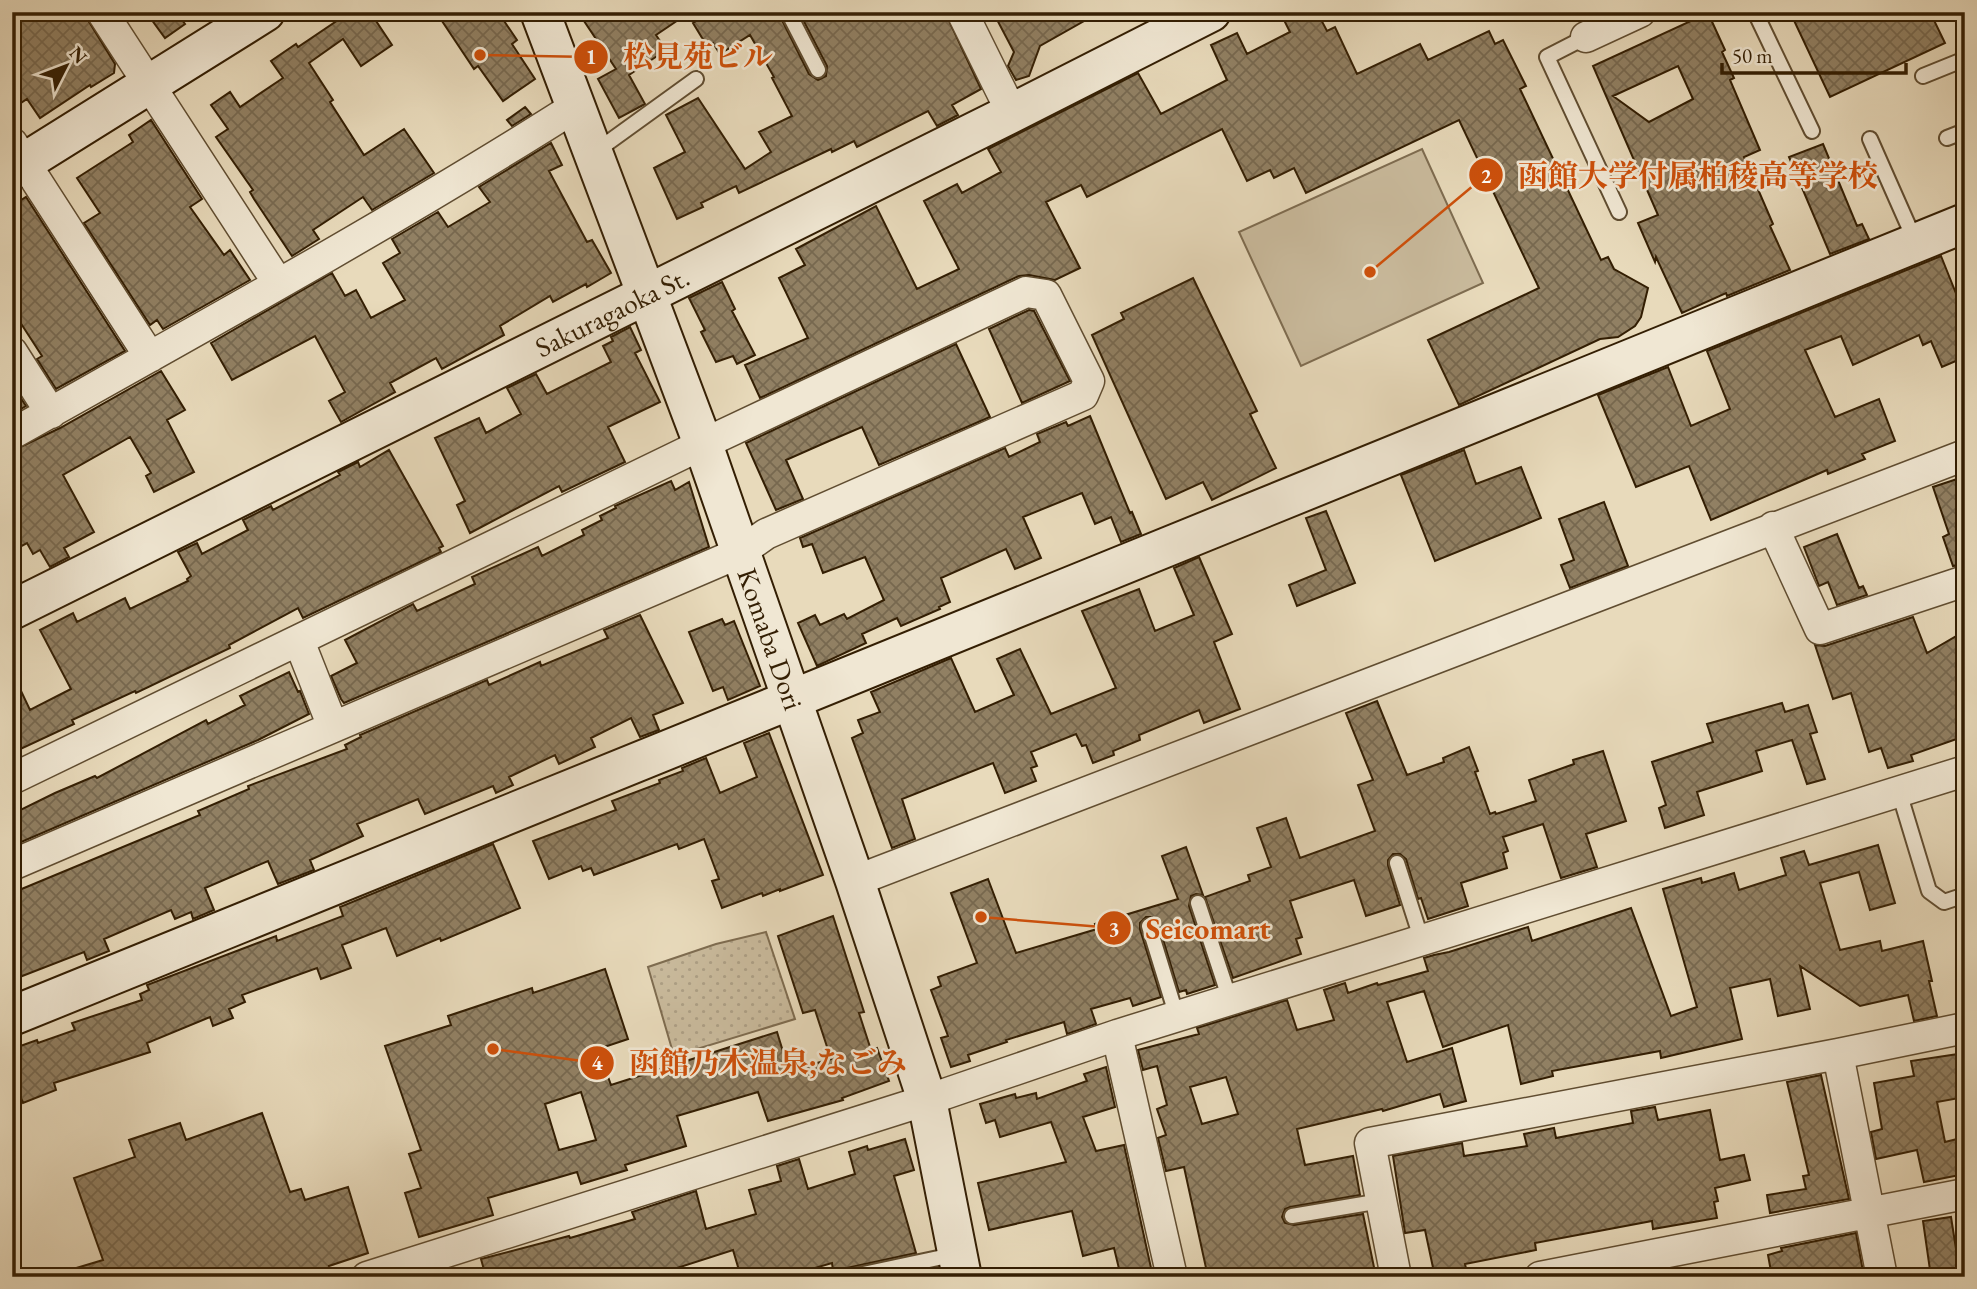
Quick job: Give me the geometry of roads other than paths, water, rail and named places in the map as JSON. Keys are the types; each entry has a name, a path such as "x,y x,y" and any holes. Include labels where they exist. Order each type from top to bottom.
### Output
{"street":[{"path":"102,12 278,283"},
{"path":"150,357 16,159 149,85 265,12"},
{"name":"Komaba Dori","path":"540,12 703,444 855,881 927,1100 960,1265"},
{"path":"962,12 1012,113"},
{"name":"Sakuragaoka St.","path":"12,610 646,296 1210,12"},
{"path":"1586,37 1640,12"},
{"path":"12,434 495,157 575,107"},
{"path":"12,1016 1965,223"},
{"path":"12,779 703,444 1026,292 1046,295 1089,381 1083,394 766,534 739,553 12,865"},
{"path":"12,352 51,413"},
{"path":"855,881 1965,455"},
{"path":"1773,527 1820,629 1965,581"},
{"path":"299,641 333,727"},
{"path":"367,1277 927,1100 1117,1035 1899,792 1963,778"},
{"path":"1396,1277 1370,1143 1965,1028"},
{"path":"1117,1035 1171,1277"},
{"path":"1838,1054 1882,1277"},
{"path":"1540,1277 1965,1194"}],"lane":[{"path":"788,12 818,70"},
{"path":"1755,12 1812,131"},
{"path":"1586,37 1547,57 1619,212"},
{"path":"1923,76 1965,59"},
{"path":"593,154 696,79"},
{"path":"1947,138 1965,131"},
{"path":"1870,139 1916,243"},
{"path":"1899,792 1929,891 1944,902 1965,895"},
{"path":"1397,863 1422,941"},
{"path":"1198,903 1230,1000"},
{"path":"1149,926 1177,1017"},
{"path":"1292,1216 1381,1201"},
{"path":"849,1277 960,1265"}],"place":[{"name":"松見苑ビル","path":"480,55"},
{"name":"函館大学付属柏稜高等学校","path":"1370,272"},
{"name":"Seicomart","path":"981,917"},
{"name":"函館乃木温泉;なごみ","path":"493,1049"}]}
